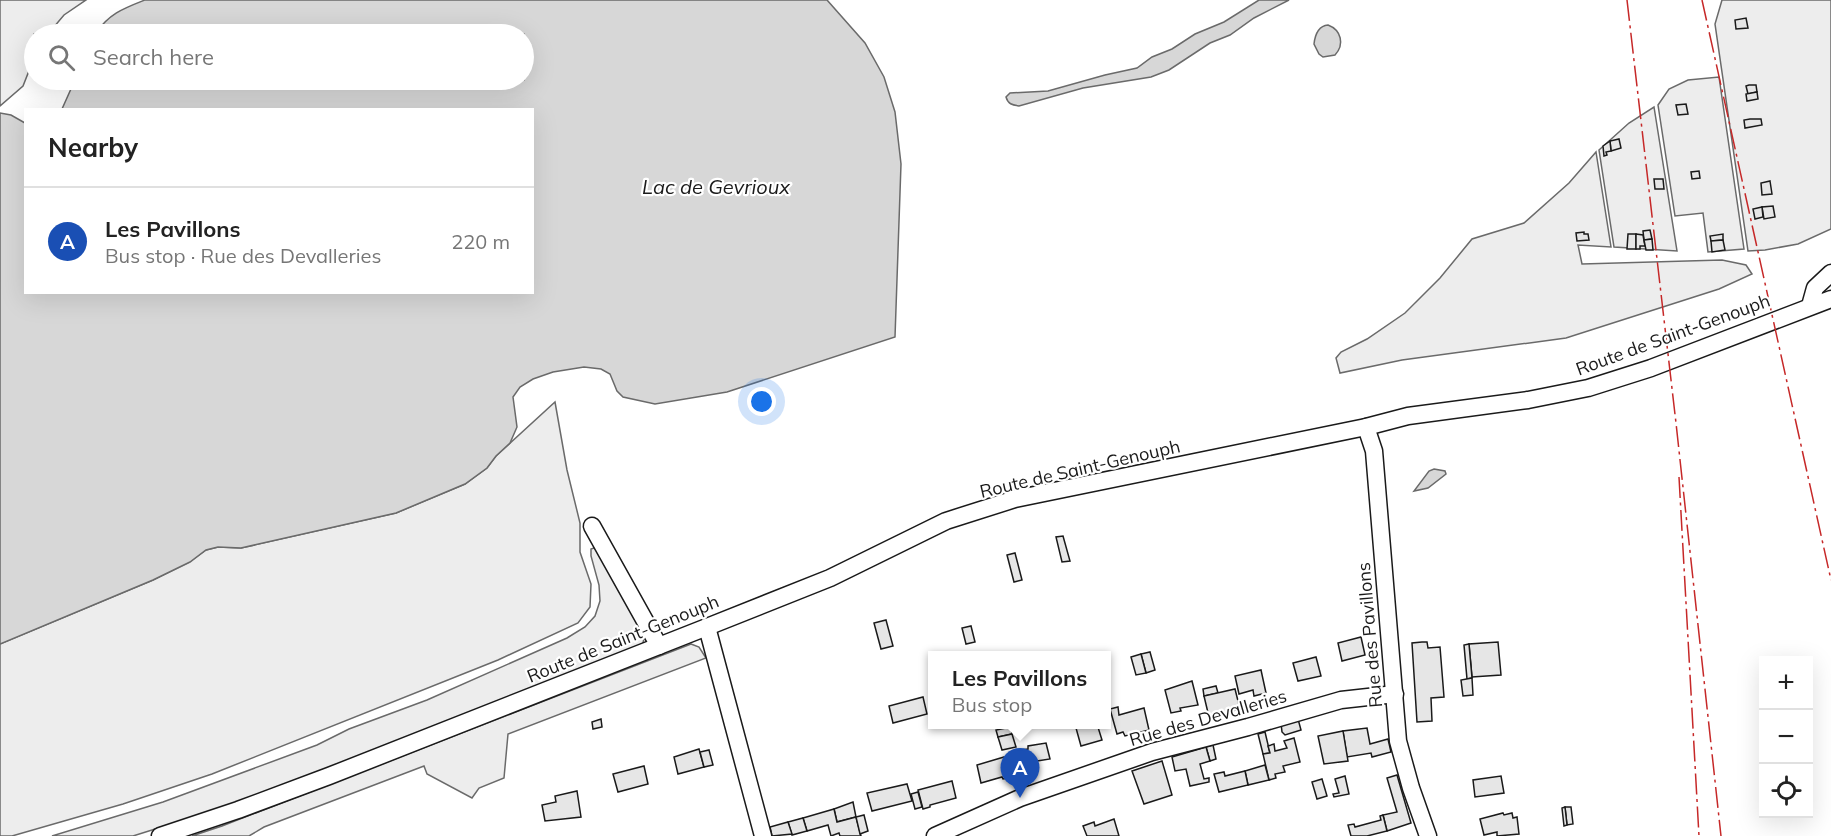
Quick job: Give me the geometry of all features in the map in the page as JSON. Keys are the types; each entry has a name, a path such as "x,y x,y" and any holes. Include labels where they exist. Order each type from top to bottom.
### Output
{"street":[{"path":"1810,306 1815,288 1831,273"},
{"name":"Route de Saint-Genouph","path":"160,836 329,776 830,578 946,521 1015,499 1366,427 1408,416 1528,400 1588,388 1651,368 1831,298"},
{"name":"Rue des Pavillons","path":"1366,427 1374,451 1398,741 1428,836"},
{"path":"592,526 659,646"},
{"path":"707,627 763,836"},
{"name":"Rue des Devalleries","path":"935,836 1020,798 1152,752 1341,700 1395,694"}],"shaded area":[{"path":"0,0 86,0 64,15 56,24 24,24 24,83 0,106"},
{"path":"1722,0 1831,0 1831,229 1798,244 1748,251 1715,24"},
{"path":"1719,77 1744,249 1708,252 1703,213 1675,216 1658,105 1669,89 1688,80"},
{"path":"1654,107 1677,251 1614,247 1599,150 1629,123"},
{"path":"1596,152 1611,247 1578,245 1582,264 1722,260 1746,265 1752,274 1719,289 1566,338 1402,360 1340,373 1336,358 1341,352 1367,339 1405,313 1440,278 1472,239 1524,223 1569,183"},
{"path":"555,402 567,470 580,523 580,552 591,584 590,607 578,623 498,660 212,774 123,804 12,836 0,836 0,644 153,580 189,562 206,550 218,547 241,548 396,513 465,484 487,468 496,456"},
{"path":"597,547 645,633 643,643 634,650 225,807 133,836 52,836 163,802 317,745 349,729 427,700 567,638 585,627 595,616 600,601 599,585 591,556 591,549"},
{"path":"691,644 699,647 706,658 508,734 504,778 479,788 472,798 427,774 424,766 264,827 249,836 192,836 222,826"}],"water":[{"name":"Lac de Gevrioux","path":"145,0 827,0 865,43 884,77 895,112 901,164 895,337 727,392 655,404 623,397 617,391 610,374 601,369 584,367 553,372 533,379 520,387 513,397 517,427 510,443 487,468 465,484 396,513 241,548 218,547 206,550 190,562 153,580 0,644 0,113 11,115 24,122 24,294 534,294 534,108 62,108 71,90 534,90 534,24 103,24 129,6"},
{"path":"1259,0 1289,0 1254,18 1230,35 1210,43 1169,70 1151,77 1083,88 1019,106 1011,104 1006,97 1010,93 1048,91 1137,68 1152,57 1172,49 1195,34 1224,22"},
{"path":"1328,25 1336,30 1341,42 1335,55 1323,57 1319,54 1314,41 1319,29"},
{"path":"1434,469 1445,471 1446,474 1428,488 1414,491 1429,471"}],"building":[{"path":"1746,18 1748,28 1736,29 1735,20"},
{"path":"1756,85 1757,92 1748,94 1746,86"},
{"path":"1757,92 1758,99 1747,101 1746,94"},
{"path":"1686,104 1688,114 1678,115 1676,105"},
{"path":"1761,119 1762,125 1745,128 1744,120"},
{"path":"1619,139 1621,148 1611,151 1610,141"},
{"path":"1610,141 1611,151 1606,152 1607,155 1604,156 1603,146"},
{"path":"1699,171 1700,178 1692,179 1691,172"},
{"path":"1654,179 1663,179 1664,189 1655,189"},
{"path":"1770,181 1772,194 1762,195 1761,183"},
{"path":"1773,206 1775,217 1764,219 1762,207"},
{"path":"1762,207 1763,217 1755,219 1753,209"},
{"path":"1650,230 1652,239 1644,240 1643,231"},
{"path":"1576,233 1588,234 1589,240 1577,241"},
{"path":"1628,234 1636,234 1636,249 1627,249"},
{"path":"1636,234 1643,235 1645,246 1640,246 1640,249 1636,249"},
{"path":"1723,234 1723,240 1711,241 1710,236"},
{"path":"1652,239 1653,250 1646,250 1644,240"},
{"path":"1723,240 1725,250 1712,252 1711,241"},
{"path":"1063,536 1070,561 1062,562 1056,537"},
{"path":"1015,553 1022,580 1014,582 1007,555"},
{"path":"886,620 893,646 881,649 874,623"},
{"path":"971,626 975,642 966,644 962,628"},
{"path":"1361,637 1365,655 1342,661 1338,643"},
{"path":"1427,642 1428,648 1440,647 1444,697 1431,698 1432,721 1417,722 1412,643"},
{"path":"1498,642 1501,675 1472,677 1469,644"},
{"path":"1469,644 1472,678 1467,679 1464,645"},
{"path":"1150,652 1155,670 1146,673 1141,654"},
{"path":"1141,654 1146,673 1136,675 1131,657"},
{"path":"1316,657 1321,676 1298,681 1293,663"},
{"path":"1261,670 1266,693 1254,696 1253,690 1239,694 1235,676"},
{"path":"1472,678 1473,695 1463,696 1461,680"},
{"path":"1192,681 1198,705 1180,708 1181,711 1171,713 1165,690"},
{"path":"1216,686 1218,693 1204,696 1203,689"},
{"path":"1235,689 1240,709 1209,717 1204,696"},
{"path":"923,697 927,714 893,723 889,706"},
{"path":"1118,707 1119,715 1144,708 1149,730 1125,736 1123,732 1117,734 1111,709"},
{"path":"601,719 602,727 593,729 592,722"},
{"path":"1298,719 1301,730 1285,735 1282,732 1281,723"},
{"path":"1367,728 1370,744 1388,739 1391,752 1372,757 1371,753 1347,757 1343,731"},
{"path":"1011,729 1012,734 998,737 996,730"},
{"path":"1076,729 1099,729 1102,740 1081,746"},
{"path":"1343,731 1348,761 1324,764 1318,736"},
{"path":"1265,732 1270,753 1263,754 1258,734"},
{"path":"1012,734 1016,747 1002,750 998,737"},
{"path":"1294,738 1300,762 1283,766 1285,772 1275,774 1276,778 1269,780 1263,754 1270,753 1268,746 1274,744 1275,751 1287,748 1284,741"},
{"path":"1046,743 1050,759 1031,762 1031,765 1019,769 1015,751"},
{"path":"1213,745 1216,759 1210,761 1206,747"},
{"path":"1206,747 1210,761 1200,764 1204,779 1209,778 1209,782 1190,786 1186,769 1175,771 1172,757"},
{"path":"699,749 704,767 678,774 674,757"},
{"path":"709,750 713,765 704,767 700,752"},
{"path":"1004,757 1009,778 1003,779 1002,777 981,783 977,765"},
{"path":"1162,761 1172,795 1144,804 1132,771"},
{"path":"1265,765 1269,780 1248,785 1245,771"},
{"path":"644,766 648,784 618,792 613,774"},
{"path":"1245,771 1248,785 1219,792 1214,774 1224,772 1225,776"},
{"path":"1397,775 1411,823 1387,831 1383,815 1397,812 1387,778"},
{"path":"1345,776 1349,794 1334,797 1333,794 1339,793 1335,779"},
{"path":"1501,776 1504,793 1475,797 1473,780"},
{"path":"1322,779 1327,796 1317,799 1312,782"},
{"path":"952,781 956,798 923,809 918,790"},
{"path":"907,784 912,801 872,811 867,793"},
{"path":"577,791 581,817 545,821 542,805 556,802 555,796"},
{"path":"918,792 922,807 915,809 911,794"},
{"path":"853,802 856,817 837,822 834,809"},
{"path":"1565,807 1571,807 1573,824 1567,825"},
{"path":"1565,807 1567,825 1564,826 1562,808"},
{"path":"834,809 837,822 856,817 861,836 840,836 839,833 831,836 828,825 807,831 803,818"},
{"path":"1503,813 1504,815 1512,813 1513,818 1517,817 1519,834 1497,836 1497,832 1484,835 1480,819"},
{"path":"864,815 868,831 860,834 856,817"},
{"path":"1383,815 1387,831 1367,836 1351,836 1348,825 1354,824 1355,827 1381,820 1380,816"},
{"path":"803,818 807,831 792,835 788,822"},
{"path":"1114,819 1119,836 1087,836 1083,826 1094,822 1095,826"},
{"path":"788,822 792,834 772,836 770,827"}],"power":[{"path":"1627,0 1721,836"},
{"path":"1702,0 1831,580"},
{"path":"1679,477 1699,836"}],"place":[{"name":"Les Pavillons","path":"1020,798"}]}
